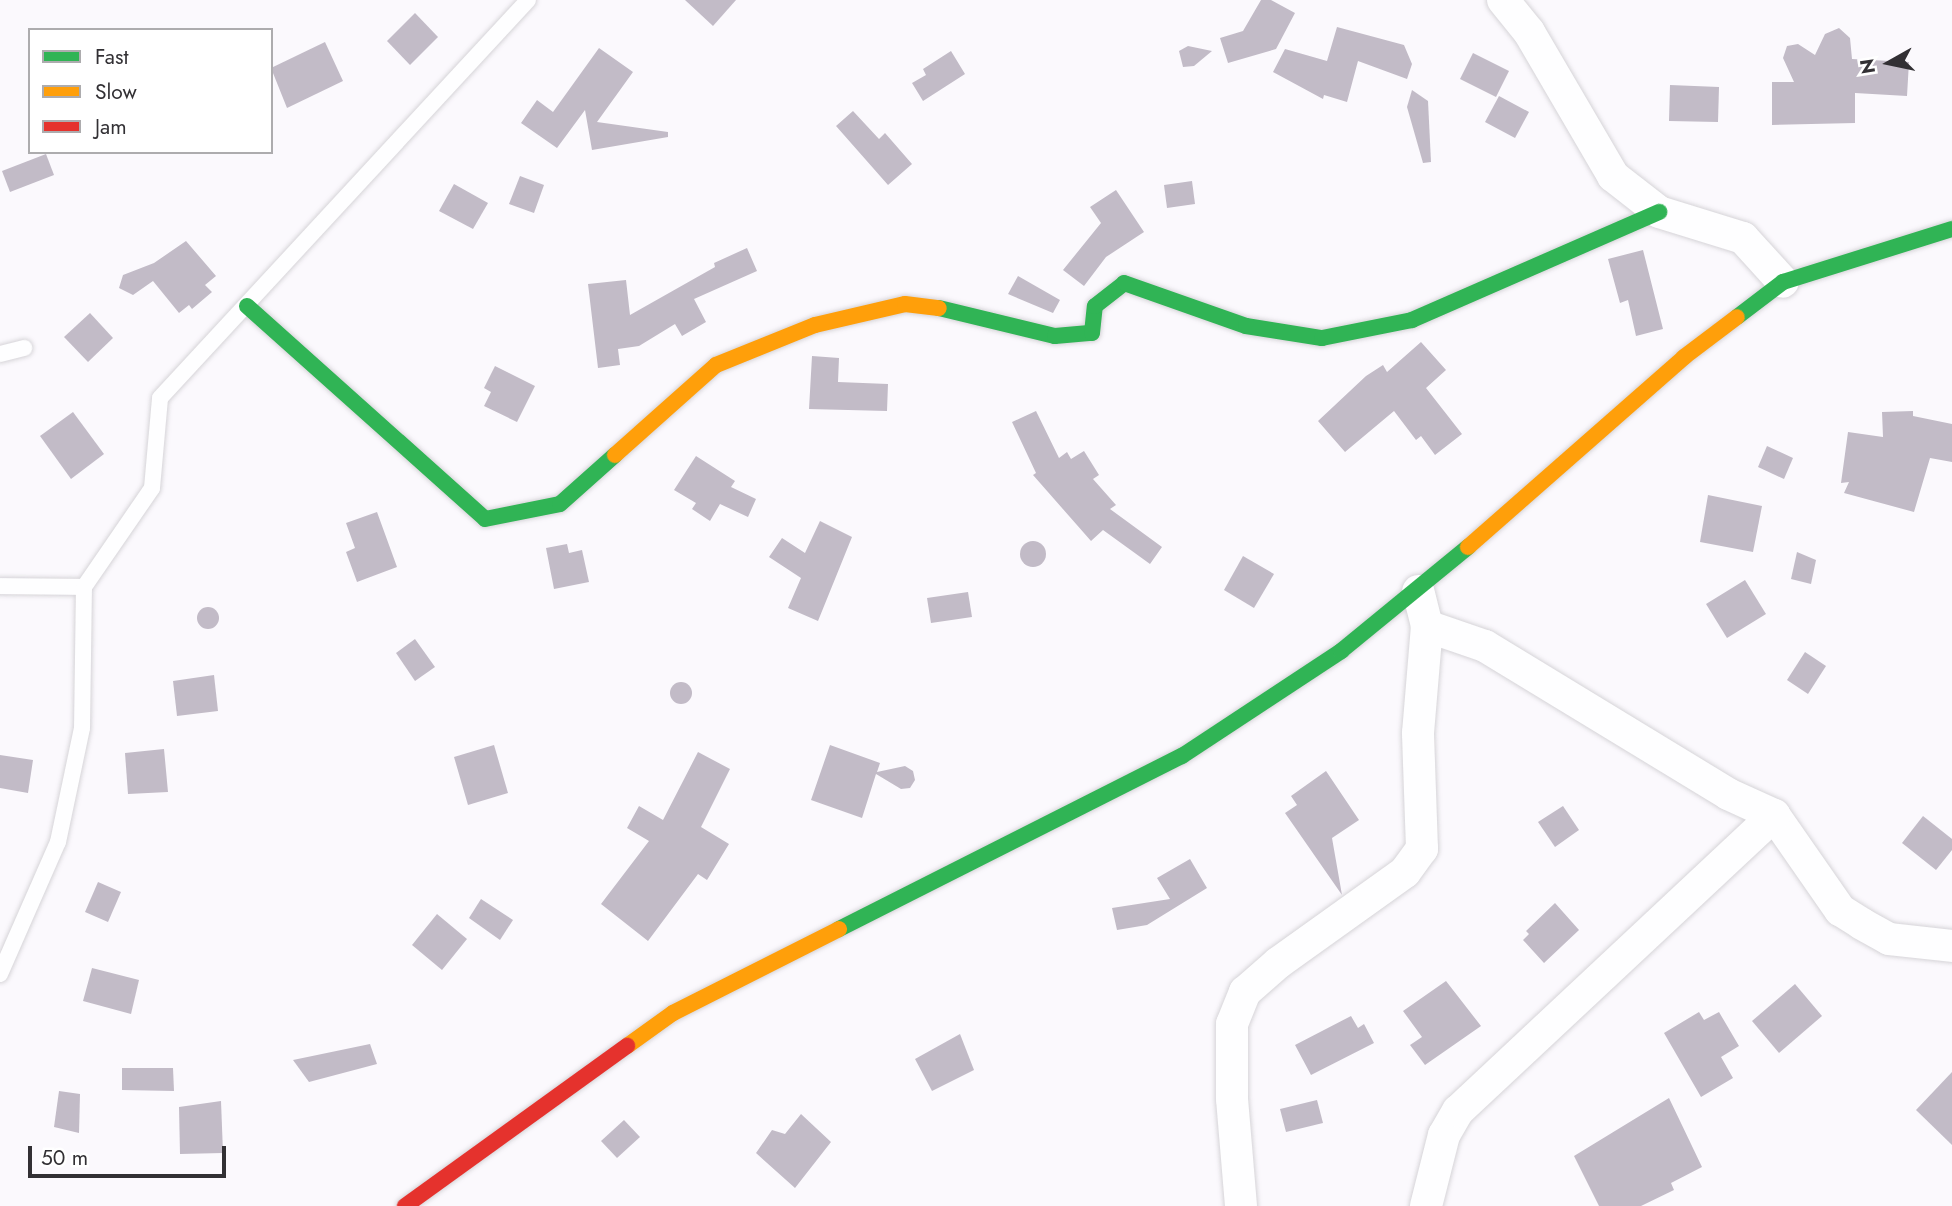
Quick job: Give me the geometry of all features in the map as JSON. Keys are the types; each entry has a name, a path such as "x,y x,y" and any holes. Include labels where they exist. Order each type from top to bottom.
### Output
{"street":[{"path":"1503,0 1529,32 1614,176 1659,212 1743,238 1783,282"},
{"path":"247,306 485,519 560,504 716,365 815,325 905,304 942,308 1055,336 1092,333 1095,306 1124,283 1246,327 1322,338 1412,320 1659,212"},
{"path":"405,1206 673,1013 1182,756 1341,651 1418,591 1684,357 1783,282 1952,229"},
{"path":"1241,1206 1232,1099 1232,1024 1245,992 1278,963 1405,872 1422,849 1418,733 1427,626 1418,591"},
{"path":"1427,626 1485,646 1728,794 1774,816 1840,910 1889,939 1952,946"},
{"path":"1426,1206 1444,1135 1458,1111 1774,816"}],"lane":[{"path":"0,974 58,842 82,728 84,587 152,488 160,398 528,0"},
{"path":"0,354 24,348"},
{"path":"0,586 84,587"}],"building":[{"path":"685,0 736,0 713,26"},
{"path":"1261,0 1271,0 1295,13 1276,49 1228,63 1220,38 1243,31"},
{"path":"415,13 438,37 410,65 387,41"},
{"path":"1337,27 1404,45 1412,64 1407,79 1358,61 1347,102 1324,95 1323,99 1273,72 1285,49 1327,61"},
{"path":"1839,28 1850,38 1852,59 1909,62 1907,96 1855,93 1855,123 1772,125 1772,82 1794,82 1783,58 1787,46 1798,44 1815,55 1825,34"},
{"path":"325,42 343,81 287,108 273,67"},
{"path":"1188,46 1212,51 1194,66 1183,67 1179,51"},
{"path":"599,48 633,72 597,122 668,132 668,137 592,150 585,110 557,148 521,123 537,100 553,112"},
{"path":"951,51 965,74 923,101 912,83 926,75 923,69"},
{"path":"1473,53 1509,71 1496,97 1460,79"},
{"path":"1670,85 1719,87 1718,122 1669,121"},
{"path":"1412,90 1428,101 1431,162 1423,163 1407,107"},
{"path":"1499,96 1529,112 1515,138 1485,122"},
{"path":"853,111 879,139 885,133 912,164 888,185 836,126"},
{"path":"46,154 54,175 10,192 2,171"},
{"path":"520,176 544,185 534,213 509,204"},
{"path":"1192,181 1195,204 1167,208 1164,185"},
{"path":"454,184 488,203 473,229 439,211"},
{"path":"1116,190 1144,232 1106,257 1084,286 1063,270 1101,223 1090,207"},
{"path":"186,241 216,276 205,285 212,292 192,309 189,305 179,313 153,281 133,295 119,288 123,275 154,263"},
{"path":"747,248 757,271 694,299 706,322 682,336 675,324 639,346 618,349 620,365 598,368 588,284 626,280 630,315 715,267 714,263"},
{"path":"1643,250 1663,329 1636,336 1628,300 1620,303 1608,259"},
{"path":"1018,276 1060,300 1053,313 1008,294"},
{"path":"90,313 113,338 88,362 64,337"},
{"path":"1421,342 1446,370 1426,388 1462,434 1435,455 1421,436 1416,440 1394,411 1345,452 1318,421 1366,376 1383,365 1387,372"},
{"path":"812,356 839,358 838,382 888,384 887,411 809,409"},
{"path":"495,366 535,386 517,422 484,406 491,392 484,388"},
{"path":"1036,411 1059,458 1067,452 1071,459 1084,451 1099,475 1093,479 1116,505 1110,509 1162,547 1150,564 1103,530 1091,541 1033,475 1036,473 1012,422"},
{"path":"1913,411 1913,416 1952,424 1952,462 1930,458 1914,512 1844,493 1849,482 1841,483 1848,432 1883,437 1882,412"},
{"path":"73,412 104,454 71,479 40,436"},
{"path":"1767,446 1793,458 1784,479 1758,467"},
{"path":"696,456 735,481 731,487 756,499 748,517 720,504 710,521 692,509 696,503 674,490"},
{"path":"1708,495 1762,506 1753,552 1700,542"},
{"path":"377,512 397,567 357,582 346,552 355,548 346,523"},
{"path":"820,521 852,537 818,621 788,608 801,578 769,557 782,538 805,553"},
{"path":"1033,541 1042,545 1046,554 1042,563 1033,567 1024,563 1020,554 1024,545"},
{"path":"567,544 569,553 582,550 589,582 554,589 546,548"},
{"path":"1797,552 1816,560 1811,584 1791,579"},
{"path":"1243,556 1274,574 1254,608 1224,590"},
{"path":"1745,580 1766,614 1727,638 1706,604"},
{"path":"968,592 972,617 931,623 927,598"},
{"path":"208,607 216,610 219,618 216,626 208,629 200,626 197,618 200,610"},
{"path":"415,639 435,667 415,681 396,653"},
{"path":"1805,652 1826,666 1808,694 1787,680"},
{"path":"214,675 218,711 177,716 173,681"},
{"path":"681,682 689,685 692,693 689,701 681,704 673,701 670,693 673,685"},
{"path":"494,745 508,793 468,805 454,757"},
{"path":"830,745 880,763 877,772 905,766 913,771 915,780 910,788 901,789 876,774 862,818 811,800"},
{"path":"164,749 168,792 128,794 125,753"},
{"path":"698,752 730,769 701,827 729,844 707,880 698,874 648,941 601,904 649,841 627,828 639,806 663,820"},
{"path":"0,755 33,760 28,793 0,788"},
{"path":"1326,771 1359,820 1332,838 1342,895 1285,813 1297,805 1291,796"},
{"path":"1563,806 1579,830 1555,847 1538,822"},
{"path":"1923,816 1952,839 1952,850 1936,870 1902,843"},
{"path":"1190,859 1207,888 1147,925 1117,930 1112,908 1170,899 1157,878"},
{"path":"98,882 121,892 108,922 85,912"},
{"path":"481,899 513,920 500,940 469,918"},
{"path":"1555,903 1579,930 1544,963 1523,940 1529,934 1526,931"},
{"path":"437,914 467,939 442,970 412,945"},
{"path":"92,968 139,980 131,1014 83,1001"},
{"path":"1446,981 1481,1026 1425,1065 1410,1045 1422,1037 1403,1011"},
{"path":"1795,984 1822,1016 1779,1053 1752,1021"},
{"path":"1699,1012 1704,1020 1719,1012 1739,1046 1721,1057 1733,1078 1701,1097 1664,1033"},
{"path":"1351,1016 1358,1028 1364,1024 1374,1043 1311,1075 1295,1045"},
{"path":"960,1034 974,1070 932,1091 915,1059"},
{"path":"370,1044 377,1064 309,1082 293,1060"},
{"path":"122,1068 173,1068 174,1091 122,1090"},
{"path":"1952,1072 1952,1145 1916,1110"},
{"path":"59,1091 80,1094 79,1133 54,1127"},
{"path":"1669,1098 1702,1167 1671,1183 1674,1190 1641,1206 1599,1206 1574,1156"},
{"path":"1317,1100 1323,1123 1286,1132 1280,1109"},
{"path":"221,1101 223,1153 180,1154 179,1107"},
{"path":"801,1114 831,1142 795,1188 756,1153 772,1130 785,1134"},
{"path":"624,1120 640,1137 617,1158 601,1141"}],"traffic: fast":[{"path":"939,308 1055,336 1092,333 1095,306 1124,283 1246,326 1322,338 1412,320 1659,212"},
{"path":"1737,317 1783,282 1952,229"},
{"path":"247,306 485,519 560,504 615,455"},
{"path":"839,929 1182,756 1341,651 1468,547"}],"traffic: slow":[{"path":"615,455 716,365 815,325 905,304 939,308"},
{"path":"1468,547 1684,357 1737,317"},
{"path":"627,1046 673,1013 839,929"}],"traffic: jam":[{"path":"405,1206 627,1046"}]}
